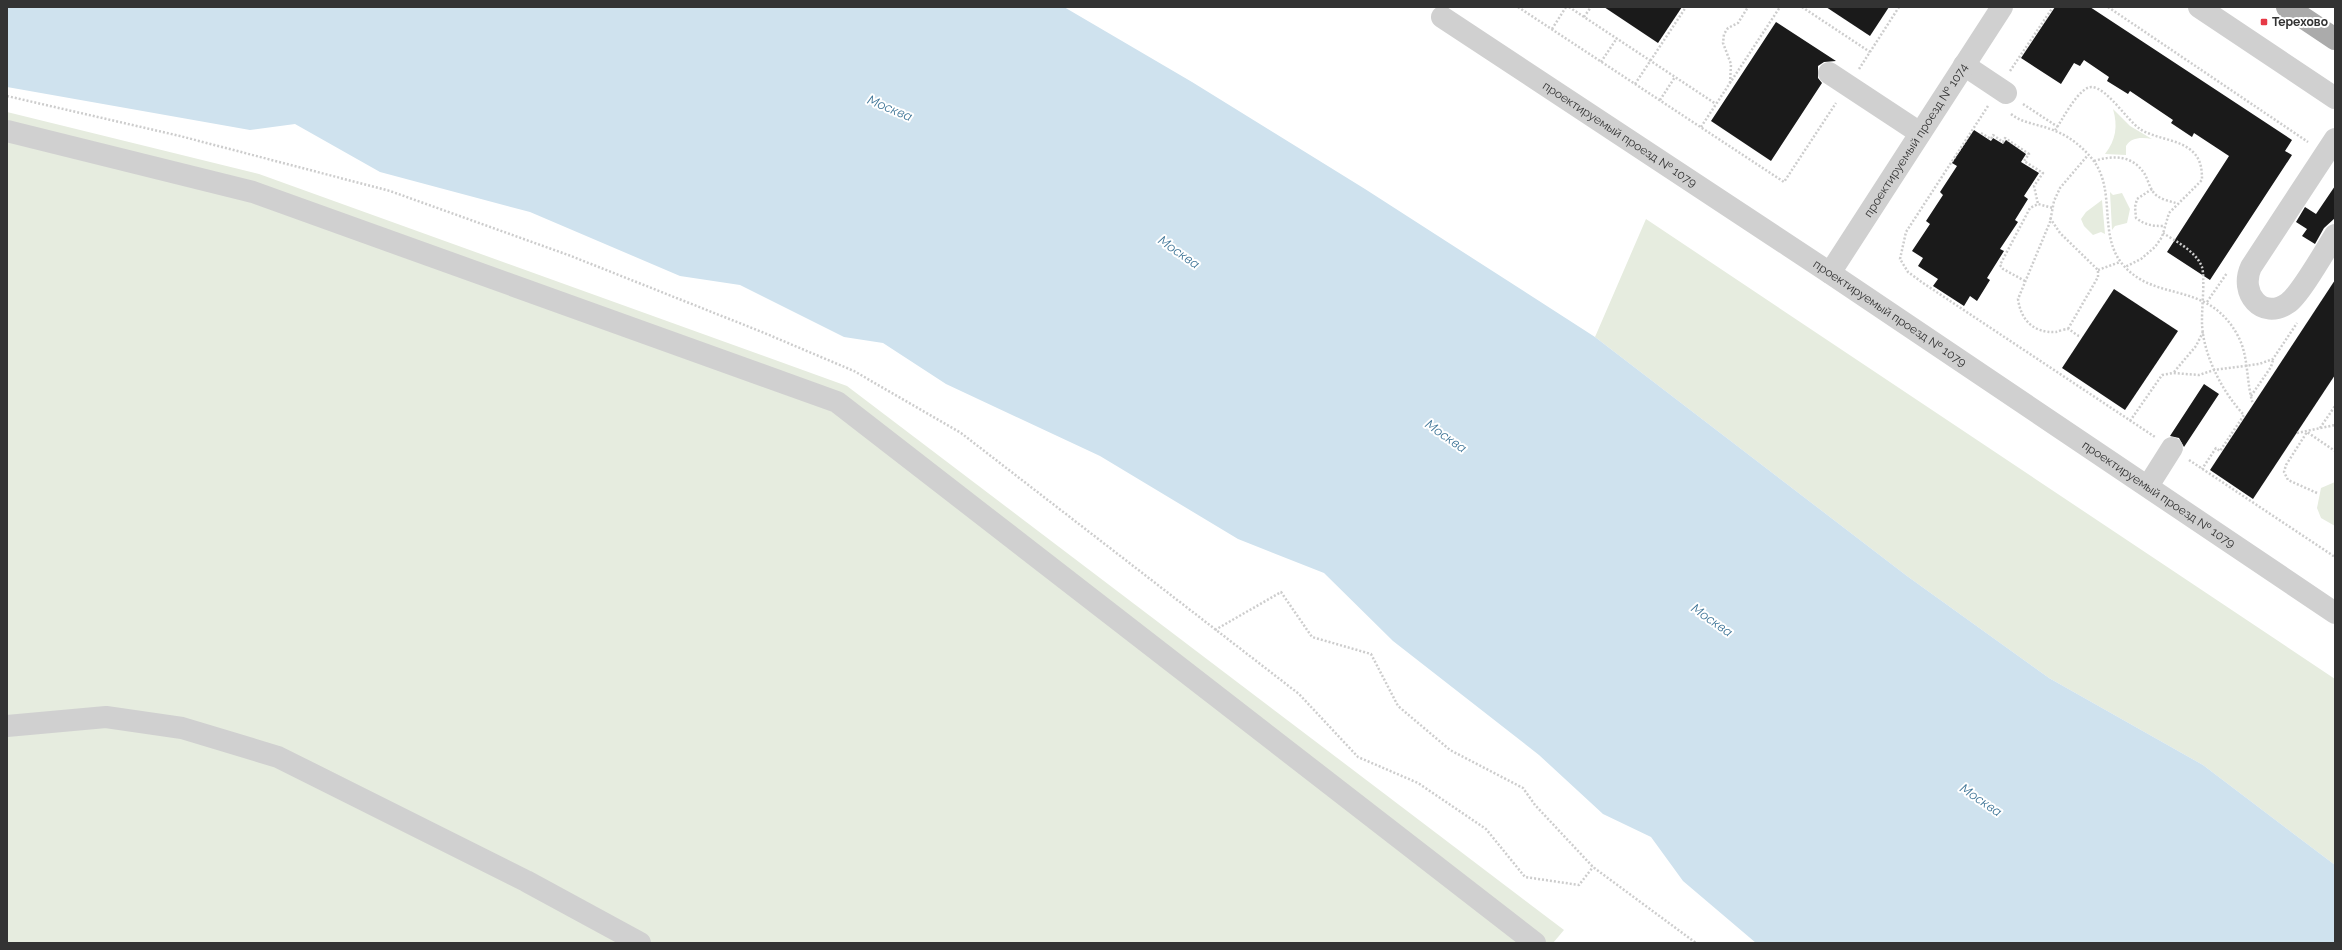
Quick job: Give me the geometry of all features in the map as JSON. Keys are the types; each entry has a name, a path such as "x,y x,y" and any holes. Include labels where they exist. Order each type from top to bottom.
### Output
{"main road":[{"path":"2286,7 2335,39"}],"street":[{"name":"проектируемый проезд № 1074","path":"1830,273 2002,7"},
{"path":"2199,7 2335,98"},
{"name":"проектируемый проезд № 1079","path":"1442,17 1830,273 2335,613"},
{"path":"1964,65 2005,98"},
{"path":"1829,73 1920,134"},
{"path":"7,131 253,192 837,402 1536,943"},
{"path":"2335,139 2251,267 2246,283 2252,298 2258,304 2274,309 2289,303 2335,235"},
{"path":"2148,486 2172,448"},
{"path":"7,726 106,717 182,728 278,757 526,881 640,943"}],"path":[{"path":"1518,7 1784,182 1899,7"},
{"path":"1552,29 1568,7 1716,104"},
{"path":"1584,17 1591,7"},
{"path":"1635,84 1686,7"},
{"path":"1730,84 1732,64 1722,43 1724,34 1728,28 1738,23 1747,7"},
{"path":"1701,127 1780,7"},
{"path":"1802,7 1870,52"},
{"path":"2052,7 2005,98 1906,232 1900,259 1908,272 1923,283 2335,557"},
{"path":"2108,7 2312,145"},
{"path":"1602,62 1617,38"},
{"path":"1660,100 1675,77"},
{"path":"2055,131 2084,89 2092,87 2102,91 2112,100 2126,118 2141,129 2192,150 2198,158 2202,168 2202,180 2196,188 2176,203 2169,213 2162,237 2155,247 2140,259 2124,267"},
{"path":"7,96 180,136 390,190 571,256 762,332 854,371 961,433 1214,630 1299,694 1358,757 1418,783 1486,829 1525,877 1579,885 1593,867"},
{"path":"2005,98 2058,127"},
{"path":"2005,98 2031,124 2055,131 2080,145 2094,161 2106,195 2111,246 2124,267 2144,281 2207,302 2229,320 2239,338 2246,365 2253,404"},
{"path":"1981,133 1991,139 1993,135 2003,142 2005,138 2029,154 2024,161 2042,173 2034,186 2038,204"},
{"path":"2079,336 2068,329 2043,332 2027,323 2020,311 2018,299 2050,218 2060,188 2088,155"},
{"path":"2094,161 2110,156 2122,157 2134,164 2144,173 2155,194 2176,203"},
{"path":"2152,189 2137,199 2135,207 2136,218 2143,223 2152,226 2164,226"},
{"path":"2025,281 2003,270 2000,265 2030,208 2038,204 2053,208"},
{"path":"2050,218 2060,233 2098,270 2098,277 2068,329"},
{"path":"2163,233 2189,250 2202,266 2204,301 2203,332 2214,370 2231,401 2244,415 2220,451 2216,448 2202,469"},
{"path":"2098,270 2120,262"},
{"path":"2207,302 2228,272"},
{"path":"2173,373 2196,346 2203,332"},
{"path":"2251,396 2271,367 2273,359"},
{"path":"2130,421 2162,375 2173,373 2199,375 2214,370 2246,365"},
{"path":"2320,429 2335,406"},
{"path":"2297,433 2335,425"},
{"path":"2307,432 2335,451"},
{"path":"2307,432 2286,465 2284,472 2288,480 2317,493"},
{"path":"1214,630 1280,592 1312,637 1370,654 1398,706 1450,750 1523,788 1535,805 1593,867 1696,943"}],"shaded area":[{"path":"2113,109 2130,126 2152,139 2134,139 2126,146 2126,155 2105,154 2112,143 2115,133 2115,115"},
{"path":"7,112 259,174 847,386 1564,930 1553,943 7,943"},
{"path":"2110,192 2113,195 2122,193 2130,209 2127,223 2115,226 2112,230"},
{"path":"2102,200 2105,234 2101,232 2093,235 2084,226 2081,219 2086,212"},
{"path":"1646,219 2335,679 2335,865 2203,765 2049,678 1907,576 1595,337"},
{"path":"2335,482 2335,526 2321,518 2317,508 2321,488"}],"water":[{"name":"Москва","path":"7,7 1064,7 1192,82 1365,189 1595,337 1907,576 2049,678 2203,765 2335,865 2335,943 1756,943 1683,881 1651,837 1603,814 1539,755 1393,641 1324,573 1238,539 1100,456 946,384 883,343 844,337 740,285 680,276 530,212 380,172 295,124 250,130 7,87"}],"building":[{"path":"1604,7 1682,7 1658,43"},
{"path":"1826,7 1889,7 1870,36"},
{"path":"2055,7 2090,7 2292,140 2285,151 2292,155 2210,280 2167,252 2229,156 2194,133 2192,137 2171,123 2173,120 2130,91 2128,94 2107,81 2109,77 2084,60 2080,66 2074,63 2061,84 2021,58"},
{"path":"1776,22 1836,61 1824,62 1818,66 1818,78 1822,83 1771,161 1711,121"},
{"path":"1974,130 1991,141 1993,138 2003,144 2006,140 2026,154 2021,162 2039,173 2024,196 2028,199 2015,220 2018,222 2000,249 2004,251 1987,278 1990,280 1977,301 1970,296 1964,306 1933,286 1938,279 1918,266 1923,258 1912,251 1930,224 1926,221 1943,195 1940,192 1957,166 1952,163"},
{"path":"2335,186 2335,218 2324,228 2315,244 2302,236 2307,229 2296,222 2305,207 2316,214"},
{"path":"2335,280 2335,375 2253,499 2210,470"},
{"path":"2114,289 2178,331 2125,410 2062,368"},
{"path":"2204,384 2219,394 2184,447 2179,438 2170,436"}],"place":[{"name":"Терехово","path":"2264,22"}]}
